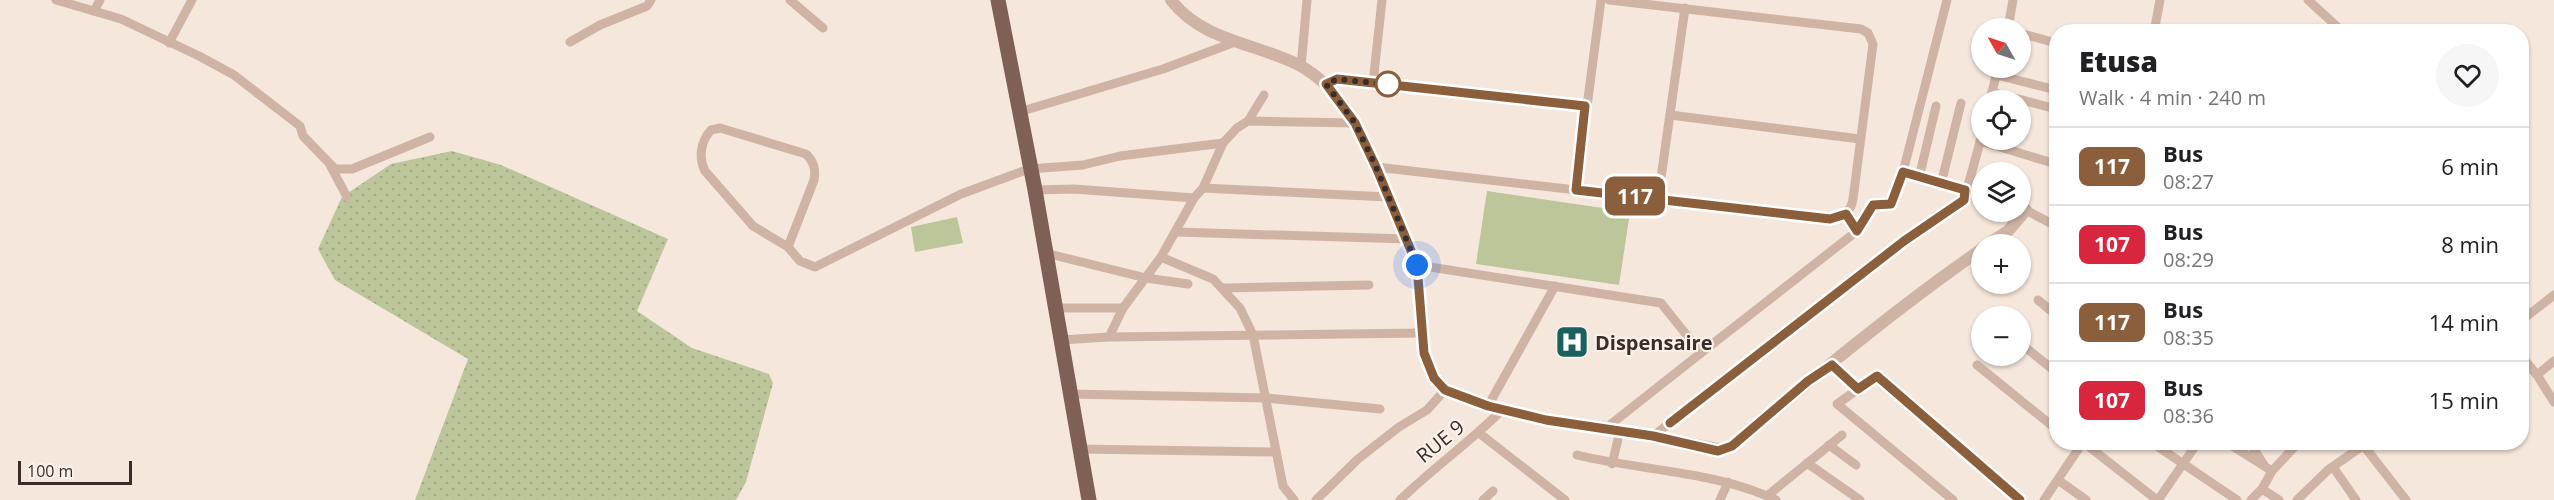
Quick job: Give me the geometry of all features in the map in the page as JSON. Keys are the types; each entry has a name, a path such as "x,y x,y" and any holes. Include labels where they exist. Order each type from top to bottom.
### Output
{"main road":[{"path":"998,0 1029,169 1035,190 1089,500"}],"street":[{"path":"56,0 121,19 234,75 300,126 303,136 335,169 352,169 430,137"},
{"path":"94,11 100,0"},
{"path":"169,43 192,0"},
{"path":"570,42 600,25 647,6 651,0"},
{"path":"790,0 823,28"},
{"path":"1171,0 1200,26 1301,67 1326,84 1355,123 1417,265 1420,281 1421,333 1428,365 1434,378 1445,390 1488,406 1546,420 1653,436 1718,451 1728,449 1808,381 1971,257"},
{"path":"1301,67 1307,0"},
{"path":"1372,83 1382,0"},
{"path":"1576,190 1585,106 1601,0"},
{"path":"1376,167 1830,219 1846,214 1852,205 1873,44 1868,33 1839,26 1608,0"},
{"path":"1606,428 1857,231 1873,205 1891,204 1903,172 1947,0"},
{"path":"2010,18 2013,0"},
{"path":"2156,24 2160,0"},
{"path":"2308,0 2334,24"},
{"path":"1659,199 1685,8"},
{"path":"2031,36 2049,41"},
{"path":"1019,112 1163,69 1235,42"},
{"path":"2019,78 2049,88"},
{"path":"1326,84 1337,79 1585,106"},
{"path":"1109,337 1124,308 1161,257 1194,198 1203,188 1223,143 1248,120 1264,96"},
{"path":"1941,184 1961,104"},
{"path":"2031,104 2049,108"},
{"path":"1919,178 1936,106"},
{"path":"1670,115 1860,139"},
{"path":"1248,120 1355,123"},
{"path":"788,247 816,173 811,159 806,154 720,128 711,129 701,150 705,171 753,226 788,247 800,261 809,266 821,265 961,194 1029,169 1083,165 1120,156 1223,143"},
{"path":"1653,436 1904,241 1964,200 1978,150"},
{"path":"2016,150 2049,162"},
{"path":"330,165 347,197"},
{"path":"1903,172 1941,184 1971,185"},
{"path":"1203,188 1387,196"},
{"path":"1035,190 1074,189 1194,198"},
{"path":"2031,213 2049,222"},
{"path":"1846,214 1857,231"},
{"path":"2003,234 2014,222"},
{"path":"1176,232 1407,239"},
{"path":"1045,253 1146,278 1188,284"},
{"path":"1161,257 1213,279 1224,288 1240,308 1253,335 1283,486 1294,500"},
{"path":"1417,265 1661,303 1701,353"},
{"path":"1224,288 1369,285"},
{"path":"1488,406 1555,286"},
{"path":"2529,315 2554,295"},
{"path":"2038,300 2049,309"},
{"path":"1056,308 1124,308"},
{"path":"1060,340 1109,337 1421,333"},
{"path":"2031,352 2049,366"},
{"path":"2537,375 2554,361"},
{"path":"1832,365 1858,389"},
{"path":"2529,365 2554,402"},
{"path":"1978,366 2049,423"},
{"path":"1953,500 1837,404 1877,376 2020,500"},
{"path":"1316,500 1359,459 1399,427 1427,410 1445,390"},
{"path":"1069,394 1266,398 1380,409"},
{"name":"RUE 9","path":"1400,500 1423,478 1479,433 1502,410"},
{"path":"1612,464 1620,431"},
{"path":"1479,433 1565,500"},
{"path":"1576,455 1612,464 1728,482 1753,489 1773,499 1807,464 1842,435"},
{"path":"1829,445 1856,465"},
{"path":"1079,449 1276,452"},
{"path":"2044,500 2076,450"},
{"path":"2088,450 2158,500 2192,450"},
{"path":"2161,450 2237,500"},
{"path":"2238,450 2269,470"},
{"path":"2255,450 2269,470"},
{"path":"2251,500 2262,489 2269,470 2290,450"},
{"path":"2297,500 2333,467 2357,450"},
{"path":"2370,450 2406,500"},
{"path":"1807,464 1860,500"},
{"path":"2333,467 2356,500"},
{"path":"2058,480 2086,500"},
{"path":"1720,500 1728,482"},
{"path":"2262,489 2279,500"},
{"path":"1483,500 1493,491"}],"green space":[{"path":"452,151 501,165 668,239 637,311 692,348 769,374 773,383 746,482 736,500 415,500 468,359 335,280 318,249 342,197 391,164"},
{"path":"1487,191 1630,212 1619,285 1476,264"},
{"path":"957,217 963,243 915,252 911,227"}],"bus line":[{"name":"117","path":"1670,423 1904,241 1964,200 1965,190 1903,172 1891,204 1873,205 1857,231 1846,214 1830,219 1576,190 1585,106 1337,79 1326,84 1340,99 1355,123 1407,239 1419,273 1424,353 1434,378 1445,390 1488,406 1546,420 1653,436 1718,451 1732,446 1808,381 1832,365 1858,389 1877,376 2020,500"}],"place":[{"name":"Dispensaire","path":"1572,342"}],"route":[{"path":"1388,84 1393,85 1337,79 1326,84 1340,99 1355,123 1417,265"}]}
